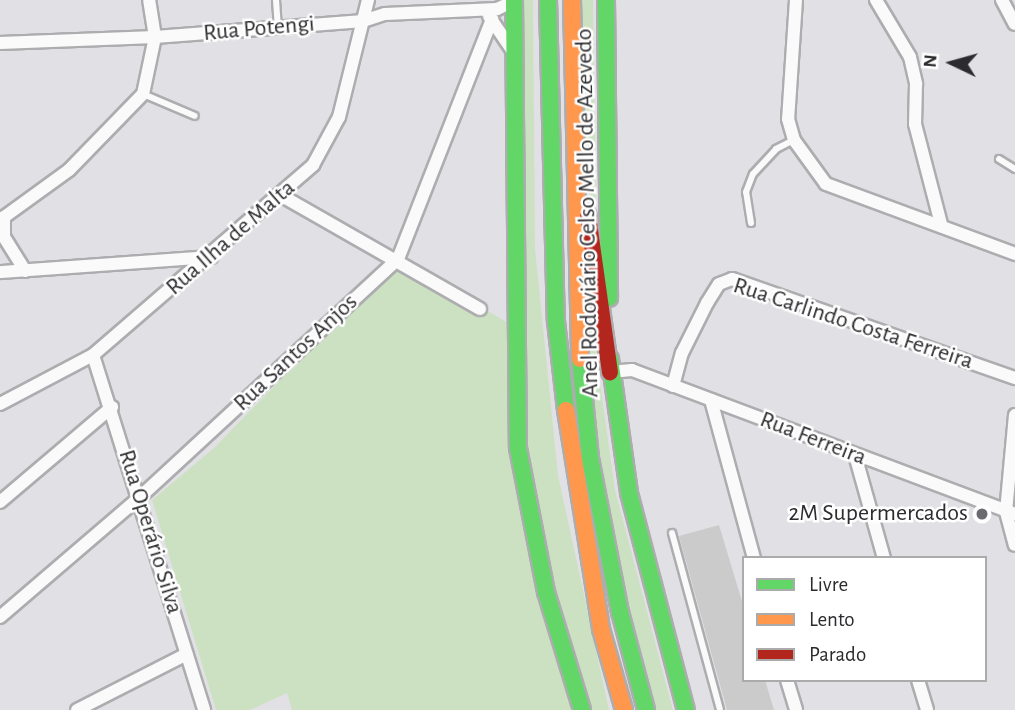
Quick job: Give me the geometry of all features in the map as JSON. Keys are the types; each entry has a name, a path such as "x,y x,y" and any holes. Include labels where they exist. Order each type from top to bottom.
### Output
{"main road":[{"name":"Anel Rodoviário Celso Mello de Azevedo","path":"548,0 556,321 572,469 599,615 624,710"},
{"name":"Anel Rodoviário Celso Mello de Azevedo","path":"572,0 576,316 590,458 620,612 646,710"},
{"name":"Anel Rodoviário Celso Mello de Azevedo","path":"606,0 610,372 629,493 686,710"},
{"path":"514,1 518,448 546,592 582,710"},
{"path":"573,118 610,372"}],"street":[{"path":"25,271 4,237 2,219 69,170 143,94 155,37 149,0"},
{"name":"Rua Ilha de Malta","path":"0,404 93,355 282,196 313,165 339,117 368,0"},
{"path":"796,0 788,120 794,140 826,184 941,224 1015,254"},
{"path":"876,0 910,57 916,84 915,124 941,224"},
{"path":"1002,0 1015,24"},
{"name":"Rua Potengi","path":"0,43 155,37 278,27 363,20 385,14 497,9 514,1"},
{"path":"473,9 492,19 514,55"},
{"name":"Rua Santos Anjos","path":"0,617 140,497 397,259 492,19"},
{"path":"282,196 397,259 480,309"},
{"path":"0,272 211,257"},
{"name":"Rua Carlindo Costa Ferreira","path":"673,386 682,353 707,303 719,284 732,279 1015,378"},
{"name":"Rua Operário Silva","path":"93,355 112,407 204,710"},
{"name":"Rua Ferreira","path":"610,372 632,370 1011,513"},
{"path":"711,400 753,556"},
{"path":"0,502 112,407"},
{"path":"1015,415 1011,513 1015,545"},
{"path":"855,455 883,556"},
{"path":"77,710 187,654"},
{"path":"789,682 796,710"},
{"path":"919,682 927,710"}],"lane":[{"path":"276,0 278,27"},
{"path":"143,94 195,116"},
{"path":"751,223 746,192 753,174 776,149 794,140"},
{"path":"999,159 1015,169"},
{"path":"672,533 720,710"}],"green space":[{"path":"520,0 533,0 535,248 558,475 609,710 292,710 287,693 250,710 216,710 152,500 214,448 398,259 515,327"},
{"path":"576,0 593,0 596,223 579,131"},
{"path":"582,253 615,490 673,710 653,710 620,576 595,425"}],"building":[{"path":"719,525 742,601 742,682 766,682 774,710 727,710 679,536"}],"traffic: fast":[{"path":"514,0 518,448 546,592 582,710"},
{"path":"548,0 556,321 566,410"},
{"path":"606,0 609,298"},
{"path":"580,359 590,458 620,612 646,710"},
{"path":"610,359 629,493 686,710"}],"traffic: slow":[{"path":"572,0 580,359"},
{"path":"566,410 601,629 624,710"}],"traffic: jam":[{"path":"588,216 610,372"}],"place":[{"name":"2M Supermercados","path":"982,514"}]}
